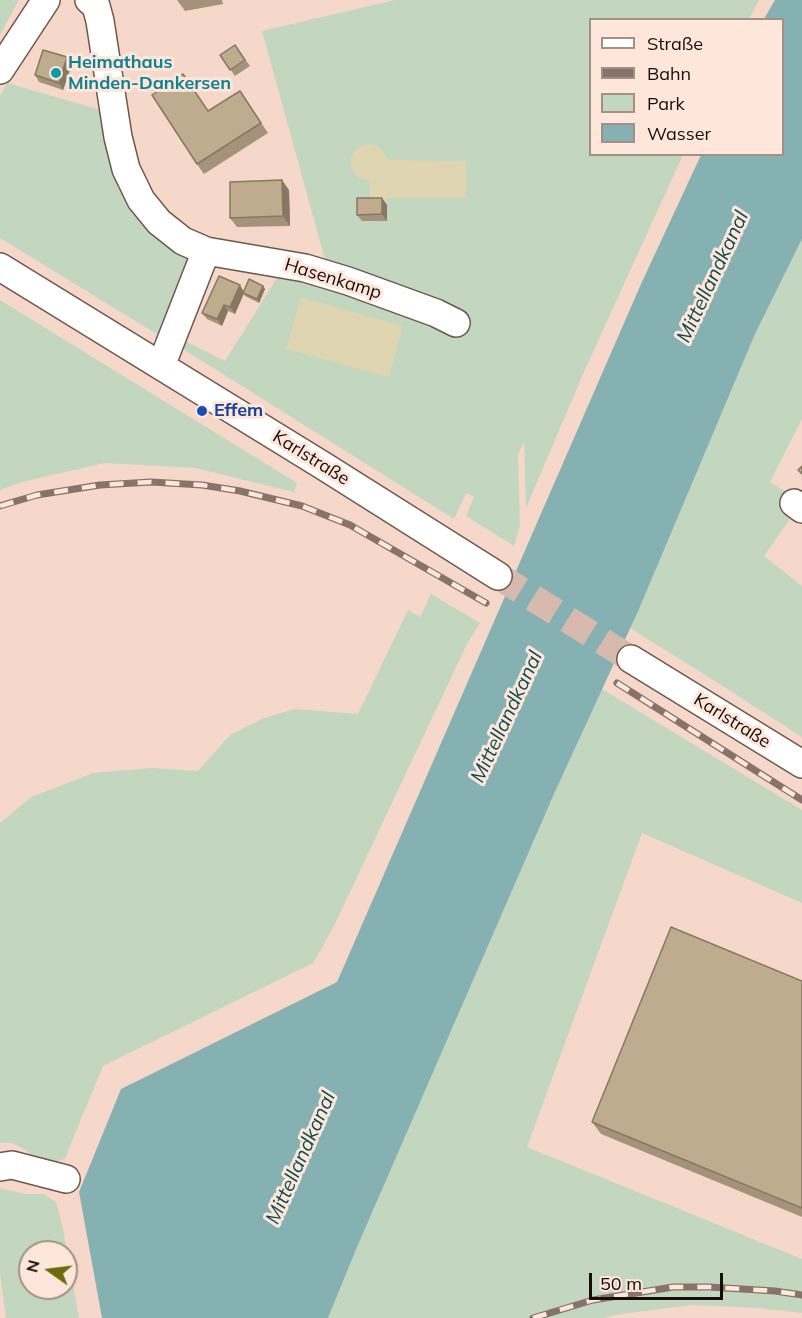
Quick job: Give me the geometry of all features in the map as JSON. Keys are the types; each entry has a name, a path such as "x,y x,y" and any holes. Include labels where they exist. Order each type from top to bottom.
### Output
{"street":[{"path":"0,70 46,0"},
{"name":"Hasenkamp","path":"89,0 96,6 100,21 118,136 126,169 141,200 159,222 183,241 206,251 305,268 436,313 456,323"},
{"path":"161,366 206,251"},
{"name":"Karlstraße","path":"0,267 498,576"},
{"name":"Karlstraße","path":"631,659 802,764"},
{"path":"0,1167 12,1165 66,1179"}],"green space":[{"path":"0,0 19,0 0,35"},
{"path":"395,0 759,0 750,18 589,18 589,156 683,156 587,365 526,508 524,442 518,454 520,526 514,546 466,516 474,497 466,493 454,519 175,344 177,337 225,361 288,260 327,267 262,31"},
{"path":"7,83 108,112 120,167 195,252 163,338 0,238 0,96"},
{"path":"802,239 802,419 770,482 802,502 764,556 802,586 802,737 630,628 755,334"},
{"path":"0,300 297,483 294,492 195,468 105,463 22,482 0,490"},
{"path":"431,594 480,623 467,644 332,930 313,963 103,1066 65,1158 49,1162 43,1161 14,1144 0,1143 0,823 31,797 93,773 152,768 198,771 230,735 264,718 295,709 358,714 408,610 420,617"},
{"path":"602,689 802,810 802,903 642,833 527,1147 802,1259 802,1313 692,1305 604,1318 328,1318 356,1247"},
{"path":"0,1188 26,1194 44,1194 56,1202 65,1240 18,1240 18,1300 76,1300 79,1318 6,1318 0,1273"}],"sand":[{"path":"371,144 380,148 389,160 466,161 466,198 387,198 387,205 368,205 370,181 361,179 355,174 350,162 356,150"},
{"path":"301,297 403,326 389,377 286,349"}],"water":[{"name":"Mittellandkanal","path":"775,0 802,0 802,239 755,334 639,609 554,794 328,1318 102,1318 79,1192 121,1089 337,982 641,284 701,156 784,156 784,18 765,18"}],"building":[{"path":"235,45 245,60 230,70 220,55"},
{"path":"43,50 67,57 59,83 35,75"},
{"path":"183,74 208,111 240,91 261,123 197,164 152,95"},
{"path":"282,180 283,216 230,218 230,182"},
{"path":"357,198 382,198 382,214 357,215"},
{"path":"219,276 240,285 230,307 224,305 217,319 202,313"},
{"path":"249,279 263,286 257,299 243,293"},
{"path":"671,927 802,981 802,1208 592,1122"}],"tunnel":[{"path":"498,576 631,659"}],"railway":[{"path":"0,506 37,495 100,485 151,482 202,485 240,491 302,506 350,525 486,603"},
{"path":"617,683 802,800"},
{"path":"533,1318 593,1300 673,1287 775,1291 802,1295"}],"place":[{"name":"Heimathaus Minden-Dankersen","path":"56,73"},
{"name":"Effem","path":"202,411"}]}
